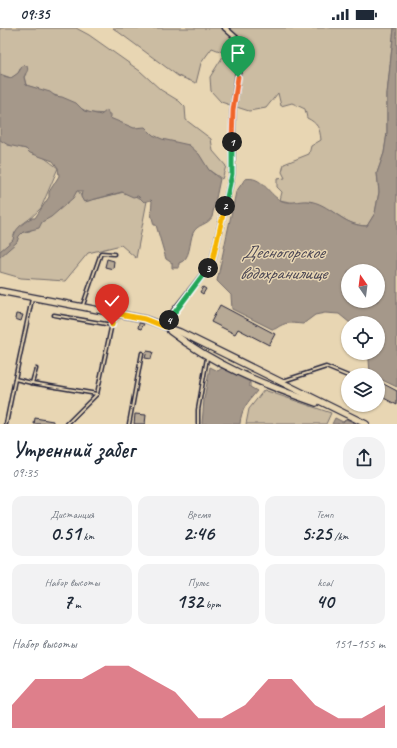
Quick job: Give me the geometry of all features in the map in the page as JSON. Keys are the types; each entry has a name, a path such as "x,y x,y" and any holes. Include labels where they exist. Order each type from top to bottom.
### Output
{"street":[{"path":"165,327 170,316 212,263 232,174 233,110 242,44 225,28"},
{"path":"0,291 145,319 180,332 280,383 341,411"},
{"path":"165,327 207,357 254,381 341,411"},
{"path":"343,412 366,424"}],"lane":[{"path":"82,306 101,253 114,254"},
{"path":"6,424 32,297"},
{"path":"68,424 97,394 114,313"},
{"path":"54,315 112,325"},
{"path":"129,424 142,353"},
{"path":"198,424 198,410 207,357"},
{"path":"280,383 290,377 326,367 341,373"},
{"path":"32,383 36,369"},
{"path":"14,379 97,394"}],"shaded area":[{"path":"0,28 76,28 89,35 140,71 161,90 179,101 185,107 186,120 211,139 213,151 226,166 222,179 206,168 201,158 130,131 110,118 110,114 90,113 57,96 26,85 24,77 26,74 20,69 18,74 11,78 0,74"},
{"path":"113,28 394,28 387,94 387,133 384,153 377,173 379,192 375,213 367,226 353,224 333,212 321,207 280,200 282,192 277,187 277,179 285,178 282,172 284,164 309,154 311,146 321,140 320,132 317,126 307,118 305,109 292,103 281,106 278,93 266,108 249,111 221,102 211,91 210,77 225,53 212,48 201,63 196,83 178,76"},
{"path":"0,138 42,156 58,168 41,208 14,234 30,231 78,190 84,202 124,192 147,201 136,258 121,245 88,253 65,281 21,278 0,272"},
{"path":"264,390 331,413 326,424 246,424 249,409"}],"water":[{"name":"Десногорское водохранилище","path":"394,28 397,28 397,387 385,381 385,368 370,368 369,360 385,360 385,316 341,316 339,314 325,313 315,315 303,324 288,323 272,329 232,309 231,295 217,281 236,192 245,179 260,182 280,200 290,202 308,201 316,203 343,219 358,225 367,226 375,213 379,192 377,173 384,153 387,133 387,94"},
{"path":"23,65 27,66 28,68 24,77 26,85 50,92 55,96 62,97 76,103 84,111 101,115 107,110 110,118 134,128 145,127 153,135 162,139 189,145 199,154 209,170 220,179 212,217 208,222 200,226 193,233 188,255 179,263 179,268 172,268 172,263 166,259 156,225 154,225 151,214 152,201 144,202 138,196 133,197 122,192 84,202 81,197 82,191 77,191 73,198 51,217 42,222 39,228 23,232 19,236 17,242 0,257 0,251 13,240 19,227 31,218 35,218 49,197 49,192 59,176 58,168 53,161 30,153 26,149 8,145 0,140 0,75 11,78 18,73"},
{"path":"210,367 218,371 222,368 250,382 250,387 257,391 243,410 240,424 202,424 204,399"},
{"path":"335,418 343,422 346,419 357,424 332,424"}],"building":[{"path":"107,259 114,261 113,269 105,267"},
{"path":"203,287 206,289 203,294 200,292"},
{"path":"220,305 275,334 269,345 238,329 235,334 211,322"},
{"path":"16,314 23,315 21,321 15,319"},
{"path":"139,323 144,324 141,329 138,328"},
{"path":"147,351 153,352 151,359 145,358"},
{"path":"385,385 397,391 397,405 385,399"},
{"path":"135,414 146,415 145,424 134,424"},
{"path":"35,418 53,421 53,424 34,424"}],"route":[{"path":"112,325 114,313 145,319 165,327 170,316 212,263 232,174 233,110 238,77"}]}
